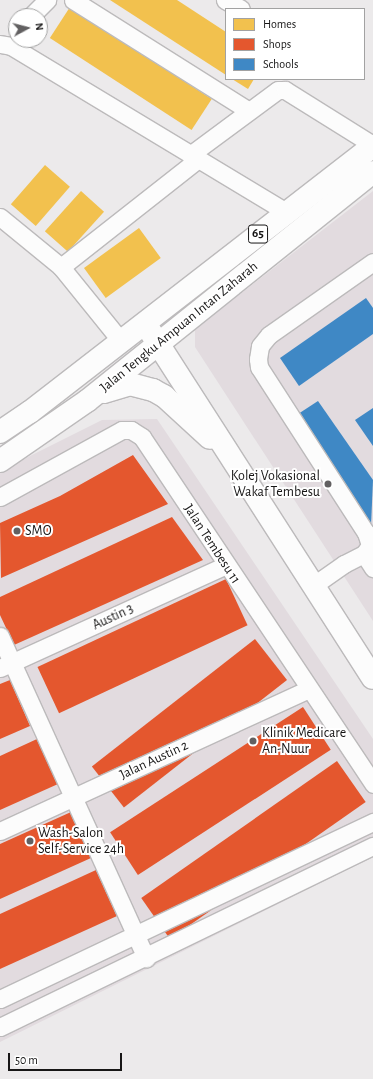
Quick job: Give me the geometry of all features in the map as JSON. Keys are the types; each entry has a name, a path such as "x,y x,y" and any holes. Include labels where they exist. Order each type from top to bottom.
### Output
{"main road":[{"name":"Jalan Tengku Ampuan Intan Zaharah","path":"0,432 30,412 144,322 373,146"},
{"name":"Jalan Tengku Ampuan Intan Zaharah","path":"0,461 87,401 373,172"},
{"path":"184,384 180,344 184,329 199,311"},
{"path":"144,322 373,678"},
{"path":"87,401 113,388 130,384 153,390 164,396 232,459"}],"street":[{"path":"39,8 47,0"},
{"path":"74,0 249,111"},
{"path":"225,0 239,8"},
{"path":"19,48 194,157 286,212"},
{"path":"61,267 249,111 278,90 285,90 373,146"},
{"path":"0,217 61,267 122,340"},
{"path":"314,585 344,564 369,561 370,545 366,533 259,367 258,359 260,346 269,335 373,262"},
{"name":"Jalan Tembesu 11","path":"0,497 122,430 130,430 142,437 373,784"},
{"name":"Austin 3","path":"6,666 226,565"},
{"path":"0,636 6,666 73,797 146,958"},
{"name":"Jalan Austin 2","path":"0,831 309,689"},
{"path":"0,999 136,936 373,822"},
{"path":"0,1027 146,958 373,846"}],"shaded area":[{"name":"Kolej Vokasional Wakaf Tembesu","path":"373,191 373,621 195,347 195,329"},
{"path":"157,419 373,739 373,857 0,1042 0,471 102,420"}],"building: Homes":[{"path":"110,0 177,0 225,31 225,74"},
{"path":"70,7 212,99 192,130 50,38"},
{"path":"234,80 253,80 248,89"},
{"path":"45,165 70,187 36,226 11,204"},
{"path":"81,191 104,212 68,252 45,231"},
{"path":"139,228 161,258 106,298 84,268"}],"building: Shops":[{"path":"133,455 168,504 1,578 0,523 60,496"},
{"path":"172,517 203,560 14,645 0,615 0,597"},
{"path":"226,579 248,625 59,713 37,667"},
{"path":"255,639 287,680 124,807 92,766"},
{"path":"10,680 30,726 0,739 0,684"},
{"path":"303,707 331,750 138,875 110,832"},
{"path":"37,739 58,784 0,810 0,756"},
{"path":"337,761 366,802 170,939 141,898"},
{"path":"71,812 91,858 0,899 0,844"},
{"path":"96,870 117,916 0,969 0,914"}],"building: Schools":[{"path":"366,298 373,308 373,334 299,386 280,358"},
{"path":"318,401 373,480 371,526 295,416"},
{"path":"373,408 373,446 355,420"}],"place":[{"name":"Kolej Vokasional Wakaf Tembesu","path":"328,484"},
{"name":"SMO","path":"17,531"},
{"name":"Klinik Medicare An-Nuur","path":"253,741"},
{"name":"Wash-Salon Self-Service 24h","path":"30,841"}]}
